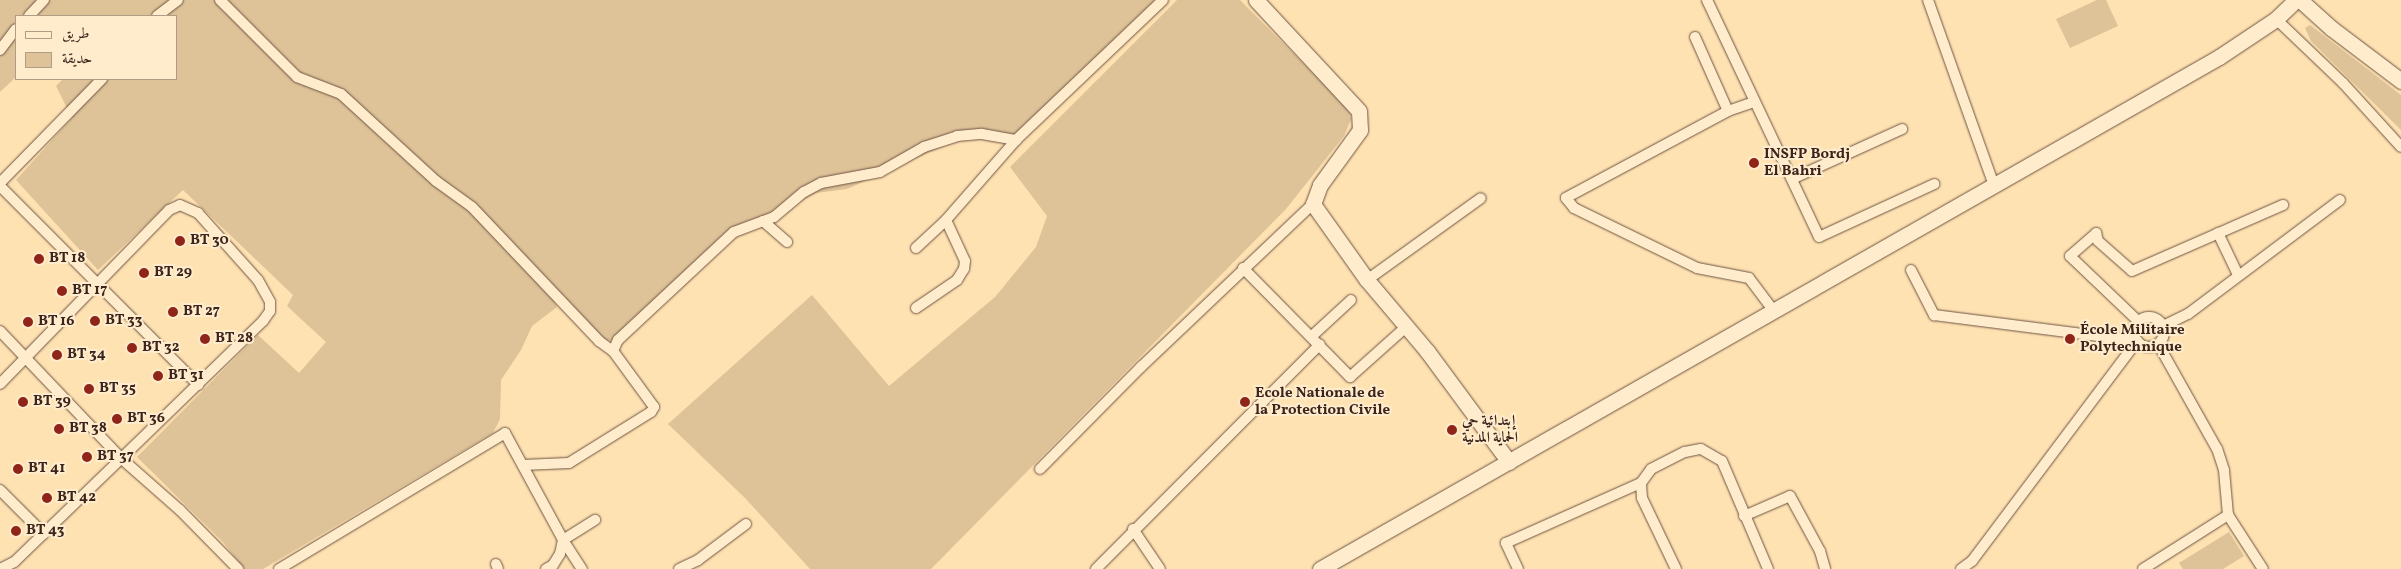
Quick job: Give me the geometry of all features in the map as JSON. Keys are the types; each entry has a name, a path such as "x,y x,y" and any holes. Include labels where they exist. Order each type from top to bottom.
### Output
{"main road":[{"path":"1256,0 1359,111 1360,130 1320,185 1313,204 1366,280 1406,326 1509,462"},
{"path":"1320,569 1993,183 2219,57 2276,19 2296,0"},
{"path":"2300,0 2331,28 2401,81"}],"street":[{"path":"30,15 44,0"},
{"path":"158,15 178,0"},
{"path":"220,0 297,77 341,94 436,181 472,207 599,342 613,351 654,407 650,412 568,463 523,465"},
{"path":"916,248 946,220 1016,140 1162,0"},
{"path":"1707,0 1818,237 1934,184"},
{"path":"1928,0 1993,183"},
{"path":"2276,19 2356,96 2401,147"},
{"path":"0,50 15,31"},
{"path":"1694,37 1728,111"},
{"path":"101,80 0,184 97,285 198,385"},
{"path":"1754,102 1728,111 1566,198 1574,208 1697,268 1749,278 1773,310"},
{"path":"1792,179 1902,129"},
{"path":"613,351 618,340 734,232 763,221 821,183 880,172 924,147 957,136 982,134 1016,140"},
{"path":"1366,280 1481,198"},
{"path":"2162,326 2188,314 2340,200"},
{"path":"1040,469 1243,268 1313,204"},
{"path":"0,384 169,210 180,205 198,213 258,280 270,302 270,312 263,321 44,534 14,562 0,569"},
{"path":"2138,322 2070,256 2096,232 2098,241 2132,271 2283,205"},
{"path":"916,308 957,280 964,269 962,252 946,220"},
{"path":"763,221 787,242"},
{"path":"2218,233 2238,275"},
{"path":"1243,268 1320,344 1350,377 1406,326"},
{"path":"1911,270 1934,314 2137,341 2147,347 2158,344 2163,336 2162,326 2152,317 2138,322 2134,330 2137,341"},
{"path":"1312,336 1351,300"},
{"path":"0,331 122,460 180,510 238,569"},
{"path":"1961,569 1972,562 2137,341"},
{"path":"1096,569 1320,344"},
{"path":"2158,344 2217,449 2224,470 2228,515 2263,569"},
{"path":"279,569 505,433 563,540 582,569"},
{"path":"1518,569 1506,543 1641,483 1651,468 1685,452 1709,451 1722,461 1768,569"},
{"path":"1641,483 1642,498 1676,569"},
{"path":"0,490 44,534"},
{"path":"1744,516 1792,495 1820,551 1822,568"},
{"path":"2143,569 2228,515"},
{"path":"546,569 553,565 560,554 563,540 595,520"},
{"path":"679,569 698,560 746,524"},
{"path":"1133,530 1160,569"}],"green space":[{"path":"0,0 1155,0 1015,136 980,130 847,189 816,193 802,201 755,220 614,340 602,341 541,273 557,307 532,326 521,350 501,380 500,419 493,433 263,569 244,569 223,542 137,457 258,335 299,373 326,342 287,306 293,295 183,190 98,270 16,180 72,118 56,86 62,80 178,80 178,15 15,15 15,78 0,92"},
{"path":"1177,0 1240,0 1349,109 1351,119 1344,136 1286,209 931,569 810,569 745,498 668,424 812,295 889,386 995,297 1036,247 1047,216 1010,167"},
{"path":"2097,0 2106,0 2118,26 2070,48 2056,19"},
{"path":"2310,25 2401,95 2401,130 2311,41 2305,28"},
{"path":"2229,532 2244,556 2223,569 2183,569 2179,563"}],"place":[{"name":"INSFP Bordj El Bahri","path":"1754,163"},
{"name":"BT 30","path":"180,241"},
{"name":"BT 18","path":"39,259"},
{"name":"BT 29","path":"144,273"},
{"name":"BT 17","path":"62,291"},
{"name":"BT 27","path":"173,312"},
{"name":"BT 33","path":"95,321"},
{"name":"BT 16","path":"28,322"},
{"name":"BT 28","path":"205,339"},
{"name":"École Militaire Polytechnique","path":"2070,339"},
{"name":"BT 32","path":"132,348"},
{"name":"BT 34","path":"57,355"},
{"name":"BT 31","path":"158,376"},
{"name":"BT 35","path":"89,389"},
{"name":"BT 39","path":"23,402"},
{"name":"Ecole Nationale de la Protection Civile","path":"1245,402"},
{"name":"BT 36","path":"117,419"},
{"name":"BT 38","path":"59,429"},
{"name":"إبتدائية حي الحماية المدنية","path":"1452,430"},
{"name":"BT 37","path":"87,457"},
{"name":"BT 41","path":"18,469"},
{"name":"BT 42","path":"47,498"},
{"name":"BT 43","path":"16,531"}]}
